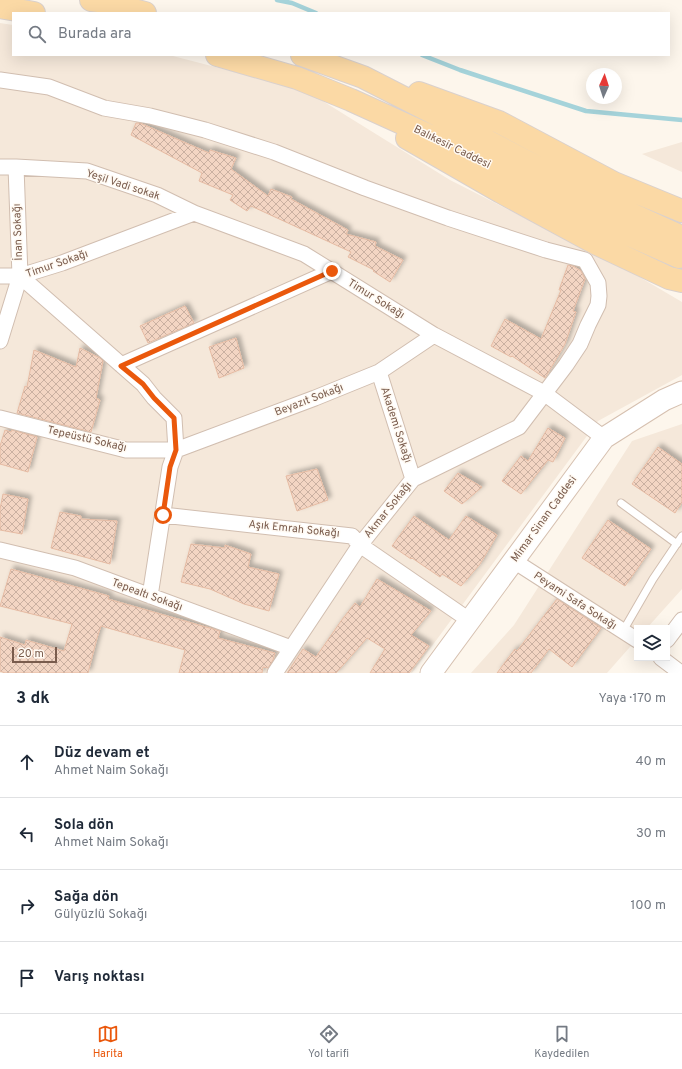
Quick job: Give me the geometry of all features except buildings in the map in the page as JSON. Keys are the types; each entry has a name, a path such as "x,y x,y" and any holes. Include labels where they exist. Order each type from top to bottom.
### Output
{"main road":[{"path":"91,0 141,12"},
{"path":"0,7 28,12"},
{"name":"Balıkesir Caddesi","path":"221,56 297,78 351,100 448,144 589,218 681,247"},
{"name":"Balıkesir Caddesi","path":"305,56 363,77 594,197 681,247"},
{"path":"363,77 414,90 499,122 614,183 682,211"},
{"path":"351,100 407,139 597,244 678,284"},
{"name":"Mimar Sinan Caddesi","path":"436,671 469,620 604,438 664,400 682,392"}],"street":[{"name":"Akmar Sokağı","path":"0,80 49,87 104,108 150,116 205,130 274,152 365,188 448,218 546,250 585,260 598,283 598,305 580,344 518,427 413,479 360,545 275,673"},
{"name":"Yeşil Vadi sokak","path":"0,167 87,171 157,195 194,213"},
{"name":"İnan Sokağı","path":"0,341 20,276 16,167"},
{"name":"Timur Sokağı","path":"0,276 20,276 62,263 194,213 304,254 434,335 544,393 604,438"},
{"path":"121,366 332,271"},
{"path":"20,276 143,384 154,398 174,418 176,450 170,467 150,596"},
{"name":"Beyazıt Sokağı","path":"176,450 315,398 379,372 434,335"},
{"name":"Akademi Sokağı","path":"379,372 413,479"},
{"name":"Tepeüstü Sokağı","path":"0,418 126,450 176,450"},
{"name":"Aşık Emrah Sokağı","path":"163,515 352,536 360,545 469,620"},
{"name":"Tepealtı Sokağı","path":"0,550 75,568 291,648"},
{"name":"Peyami Safa Sokağı","path":"514,561 634,638"},
{"path":"670,636 682,620"},
{"path":"665,661 681,673"}],"lane":[{"path":"621,503 677,544"},
{"path":"623,631 653,579 682,536"}],"shaded area":[{"path":"0,23 12,25 12,56 173,56 305,90 450,180 631,272 682,302 682,375 598,421 412,673 0,673"},
{"path":"682,142 682,172 642,154"},
{"path":"682,424 682,589 650,625 634,625 634,642 607,673 471,673 514,625 632,441"}],"waterway":[{"path":"277,0 292,3 314,12"},
{"path":"425,56 460,70 586,111 682,120"}],"route":[{"path":"163,515 170,467 176,450 174,418 154,398 143,384 121,366 332,271"}]}
